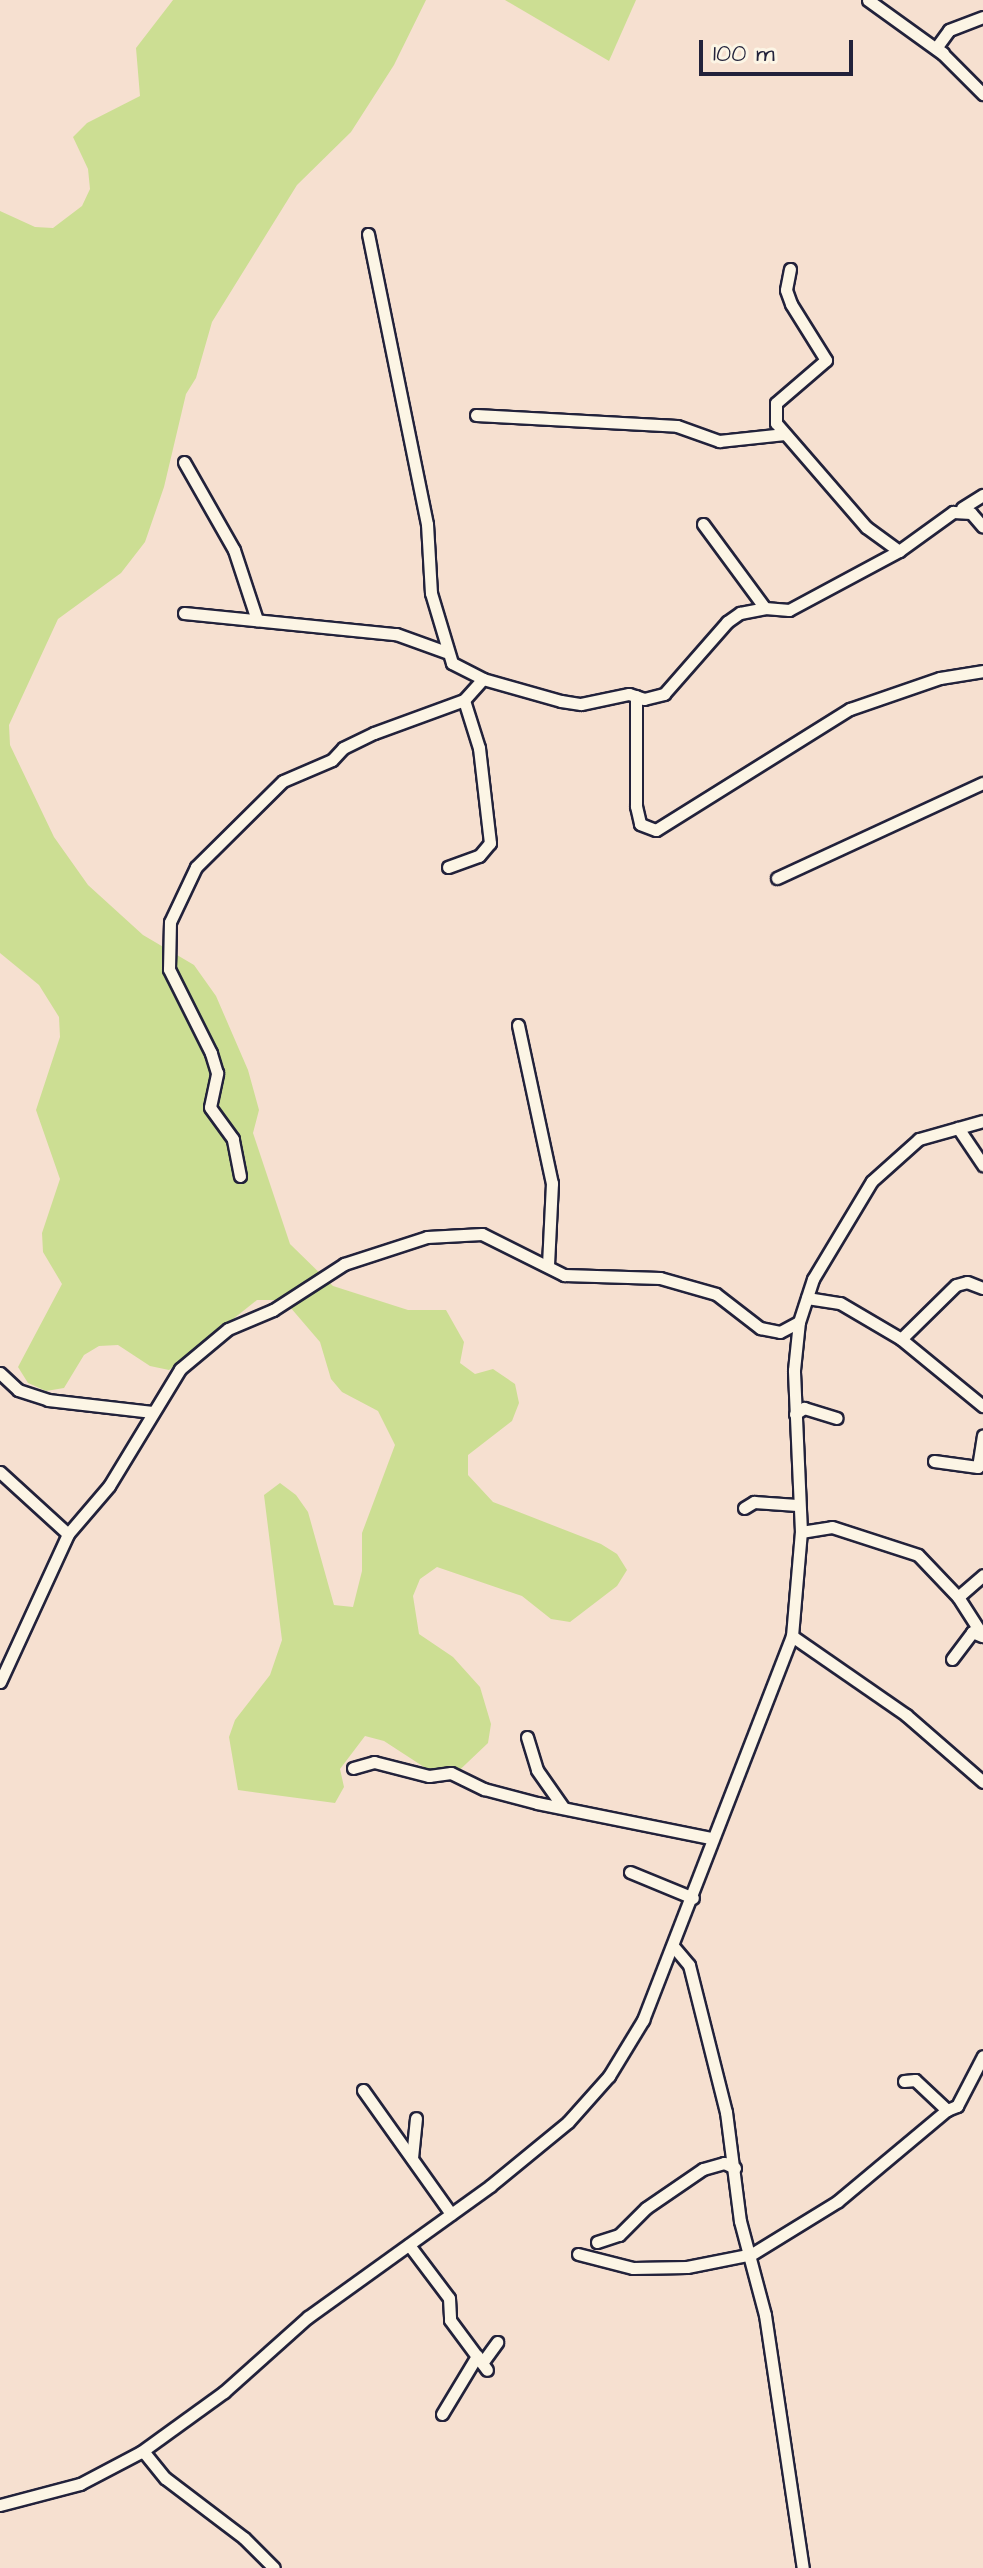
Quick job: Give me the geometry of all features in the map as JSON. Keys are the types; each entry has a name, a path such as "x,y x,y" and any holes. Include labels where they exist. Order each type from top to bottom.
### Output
{"street":[{"path":"868,0 943,54"},
{"path":"983,17 949,30 936,48 983,94"},
{"path":"368,234 399,368 413,469 427,524 431,593 452,663 483,679 581,704 664,694 727,622 740,613 765,608 789,610 899,551 983,495"},
{"path":"790,269 786,290 791,304 826,360 776,403 776,423 866,527 899,551"},
{"path":"476,415 677,426 719,441 785,434"},
{"path":"184,462 234,550 257,620"},
{"path":"962,508 983,527"},
{"path":"703,524 765,608"},
{"path":"184,613 406,636 447,652"},
{"path":"636,696 636,806 640,824 656,830 771,754 850,709 940,678 983,671"},
{"path":"240,1176 233,1139 210,1107 217,1073 211,1053 169,969 170,922 196,867 283,781 332,760 343,748 374,733 464,700 483,679"},
{"path":"448,867 479,856 490,843 479,748 464,700"},
{"path":"777,878 983,783"},
{"path":"518,1025 552,1183 548,1266"},
{"path":"0,2505 80,2484 143,2451 224,2392 308,2317 451,2214 568,2122 609,2076 643,2020 693,1898 711,1838 792,1636 801,1532 797,1505 795,1414 799,1322 807,1298 846,1217 872,1181 919,1139 983,1121"},
{"path":"958,1128 983,1165"},
{"path":"0,1682 68,1534 109,1486 180,1369 228,1329 273,1310 344,1264 427,1237 482,1234 584,1280 634,1275 700,1287 769,1330 790,1329 799,1322"},
{"path":"901,1339 956,1285 967,1282 983,1288"},
{"path":"807,1298 840,1303 901,1339 941,1366 983,1406"},
{"path":"0,1373 18,1390 48,1400 152,1412"},
{"path":"795,1414 804,1408 837,1418"},
{"path":"934,1461 978,1467 983,1435"},
{"path":"0,1472 68,1534"},
{"path":"744,1508 754,1502 797,1505"},
{"path":"801,1532 832,1527 918,1555 958,1597 983,1636 972,1632 952,1659"},
{"path":"958,1597 983,1575"},
{"path":"792,1636 906,1715 983,1782"},
{"path":"527,1737 537,1770 564,1808"},
{"path":"353,1768 374,1762 429,1776 451,1773 484,1789 711,1838"},
{"path":"630,1872 693,1898"},
{"path":"673,1946 689,1965 735,2168 740,2221 752,2254 803,2568"},
{"path":"578,2254 633,2268 687,2267 752,2254 838,2201 947,2110 957,2106 983,2056"},
{"path":"904,2081 915,2080 947,2110"},
{"path":"363,2090 451,2214"},
{"path":"412,2158 416,2118"},
{"path":"597,2242 619,2235 646,2208 703,2169 724,2163 735,2168"},
{"path":"431,2186 438,2172"},
{"path":"409,2245 449,2298 450,2320 482,2363"},
{"path":"442,2414 497,2342"},
{"path":"143,2451 165,2478 244,2538 274,2568"}],"green space":[{"path":"173,0 426,0 394,65 351,132 297,185 212,322 196,378 186,394 164,487 145,542 121,573 58,619 9,725 10,745 54,837 88,885 143,935 194,965 216,996 248,1070 259,1110 253,1133 290,1244 333,1286 408,1310 446,1310 464,1342 460,1363 475,1374 493,1369 515,1384 519,1403 512,1421 468,1455 468,1475 493,1502 601,1544 617,1554 627,1570 617,1586 570,1622 551,1619 522,1596 437,1567 420,1579 413,1596 419,1634 453,1657 480,1687 491,1724 488,1743 447,1782 384,1741 365,1736 340,1769 344,1787 335,1803 238,1790 229,1737 235,1720 270,1675 282,1640 264,1495 280,1483 296,1495 308,1512 334,1605 353,1607 362,1571 362,1533 395,1445 378,1411 342,1392 331,1379 320,1342 284,1300 257,1300 169,1370 150,1366 118,1345 99,1346 84,1355 64,1388 46,1391 28,1383 18,1367 62,1284 43,1252 42,1233 60,1179 36,1110 60,1037 59,1017 39,985 0,953 0,211 35,227 53,228 82,206 90,189 88,169 73,137 87,123 140,96 136,48"},
{"path":"505,0 636,0 609,61"}]}
